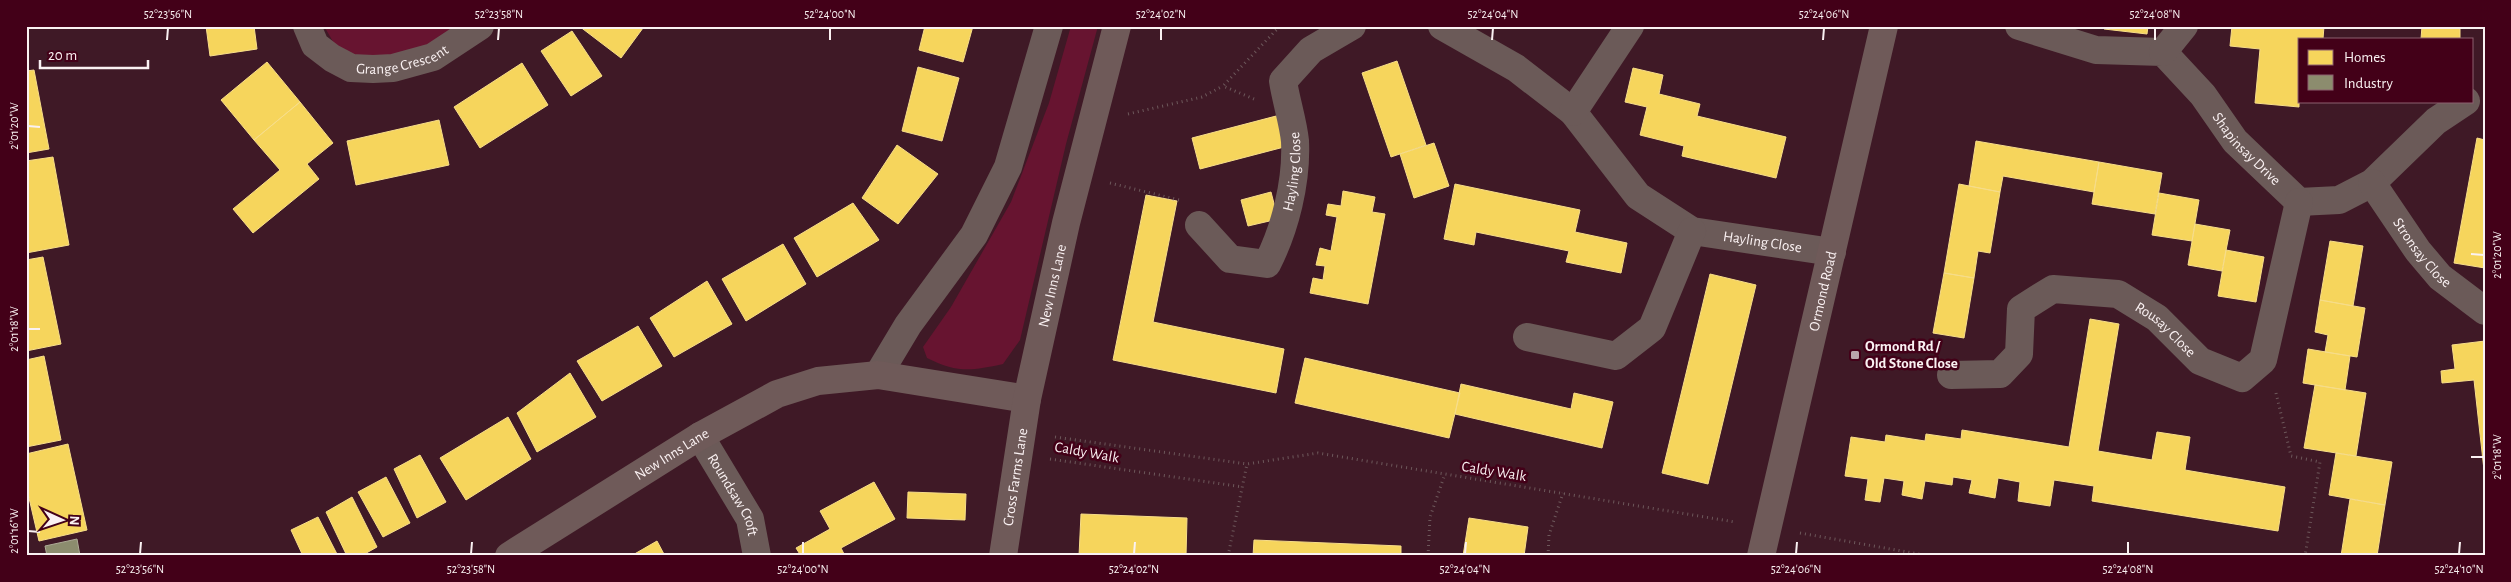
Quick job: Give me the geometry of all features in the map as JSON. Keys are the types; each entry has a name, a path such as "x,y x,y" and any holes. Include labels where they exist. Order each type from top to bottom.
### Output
{"street":[{"name":"Grange Crescent","path":"308,26 315,45 332,58 350,68 372,69 393,68 433,57 480,26"},
{"path":"878,375 908,325 974,235 1008,167 1049,26"},
{"name":"New Inns Lane","path":"509,556 700,436 777,394 818,381 878,375 1027,399 1066,223 1117,26"},
{"name":"Hayling Close","path":"1198,225 1230,259 1267,264 1281,236 1291,190 1295,142 1283,81 1312,50 1352,26"},
{"name":"Hayling Close","path":"1442,26 1516,68 1573,112 1638,196 1692,231 1832,252"},
{"path":"1573,112 1630,26"},
{"name":"Ormond Road","path":"1761,556 1884,26"},
{"path":"2019,26 2096,50 2163,52 2184,26"},
{"name":"Shapinsay Drive","path":"2163,52 2203,95 2235,141 2299,202"},
{"path":"2474,96 2485,89"},
{"path":"2263,360 2299,202 2339,200 2372,183 2436,121 2464,102"},
{"name":"Stronsay Close","path":"2372,183 2418,251 2440,277 2485,311"},
{"path":"1527,337 1616,356 1652,328 1692,231"},
{"name":"Rousay Close","path":"1952,375 2000,374 2019,354 2021,309 2052,289 2118,294 2157,318 2200,361 2242,378 2263,360"},
{"name":"Cross Farms Lane","path":"1003,556 1027,399"},
{"name":"Roundsaw Croft","path":"700,436 750,519 757,556"}],"path":[{"path":"1120,116 1202,97 1223,86"},
{"path":"1102,181 1190,202 1198,225"},
{"path":"2263,360 2272,375 2291,456 2320,462 2305,556"},
{"name":"Caldy Walk","path":"1053,437 1247,464 1318,453 1767,527 1930,556"},
{"name":"Caldy Walk","path":"1022,440 1049,459 1243,487"},
{"path":"1228,556 1247,464"},
{"path":"1428,556 1430,517 1445,474"},
{"path":"1548,556 1549,535 1563,493"}],"shaded area":[{"path":"324,26 461,26 429,47 392,62 339,52"},
{"path":"1071,26 1098,26 1066,144 1020,340 1003,364 964,369 938,363 927,358 923,347 951,307 1011,202 1049,103"}],"building: Homes":[{"path":"206,26 254,26 257,49 210,56"},
{"path":"579,26 641,26 643,28 621,58"},
{"path":"925,26 973,26 963,62 919,50"},
{"path":"2104,26 2148,26 2147,34 2104,29"},
{"path":"2232,26 2324,26 2323,38 2298,38 2299,107 2255,103 2260,49 2230,46"},
{"path":"2422,26 2460,26 2460,38 2421,38"},
{"path":"572,31 602,76 571,96 541,51"},
{"path":"1397,61 1426,145 1391,157 1362,73"},
{"path":"267,62 300,102 254,140 221,100"},
{"path":"522,63 548,105 480,148 454,107"},
{"path":"918,67 959,78 942,141 902,131"},
{"path":"1633,68 1663,75 1659,94 1700,104 1697,116 1786,137 1776,178 1682,156 1684,146 1640,135 1647,107 1625,102"},
{"path":"34,70 49,149 26,153 26,71"},
{"path":"300,102 333,143 307,164 319,179 253,233 233,209 280,170 254,140"},
{"path":"1280,115 1288,146 1200,169 1192,138"},
{"path":"439,120 449,165 356,185 347,141"},
{"path":"2477,138 2485,140 2485,268 2454,263"},
{"path":"1976,141 2099,162 2094,192 2003,176 2000,192 1969,186"},
{"path":"1434,143 1449,186 1414,198 1400,154"},
{"path":"897,145 938,174 898,224 862,198"},
{"path":"53,157 69,245 26,253 26,161"},
{"path":"2099,162 2162,173 2155,214 2092,204"},
{"path":"1455,184 1580,210 1575,232 1627,243 1621,273 1566,262 1569,251 1476,232 1474,245 1444,239"},
{"path":"1959,184 2000,192 1990,253 1978,251 1974,278 1944,273"},
{"path":"1343,191 1375,197 1372,212 1385,214 1368,304 1310,293 1313,278 1323,280 1325,266 1316,265 1320,248 1331,251 1337,217 1326,215 1328,204 1341,206"},
{"path":"1271,192 1278,219 1248,226 1241,200"},
{"path":"2159,193 2199,200 2192,241 2152,235"},
{"path":"1146,195 1177,201 1153,322 1284,349 1276,393 1113,360"},
{"path":"853,203 879,240 817,277 794,238"},
{"path":"2195,224 2230,230 2222,271 2188,265"},
{"path":"2330,241 2363,246 2353,306 2320,300"},
{"path":"783,244 806,284 746,321 722,279"},
{"path":"2226,250 2264,257 2256,302 2218,296"},
{"path":"43,257 61,344 26,351 26,260"},
{"path":"1944,273 1974,278 1964,338 1933,333"},
{"path":"1710,274 1756,285 1708,484 1662,473"},
{"path":"707,281 732,324 674,357 650,318"},
{"path":"2320,300 2365,308 2357,357 2325,352 2328,335 2315,332"},
{"path":"2090,319 2119,324 2098,451 2152,460 2157,432 2190,437 2185,470 2285,487 2278,531 2092,501 2094,486 2054,480 2050,506 2018,501 2020,482 1998,478 1995,498 1969,493 1972,480 1953,477 1952,485 1925,481 1922,499 1902,495 1904,481 1884,478 1880,502 1865,500 1868,479 1845,476 1851,437 1885,442 1886,435 1925,441 1926,434 1961,439 1962,430 2069,447"},
{"path":"638,326 662,366 602,401 577,361"},
{"path":"2485,341 2485,479 2474,380 2442,383 2441,371 2455,369 2452,345"},
{"path":"2308,349 2350,356 2345,390 2303,383"},
{"path":"44,356 61,440 26,447 26,360"},
{"path":"1305,358 1460,393 1449,438 1295,403"},
{"path":"570,373 596,417 537,452 517,413"},
{"path":"1461,384 1571,409 1574,393 1613,402 1602,448 1455,414"},
{"path":"2315,385 2366,393 2356,456 2304,448"},
{"path":"508,417 531,459 466,500 440,458"},
{"path":"68,444 87,530 39,541 26,485 26,454"},
{"path":"2336,453 2392,462 2385,505 2329,495"},
{"path":"420,455 446,502 417,518 394,469"},
{"path":"386,477 410,523 383,537 358,492"},
{"path":"874,482 895,519 841,548 845,556 801,556 796,548 830,529 820,511"},
{"path":"908,492 966,494 965,520 907,518"},
{"path":"352,497 377,547 361,556 347,556 326,512"},
{"path":"2350,499 2385,505 2377,556 2341,556"},
{"path":"1081,514 1187,518 1186,556 1079,556"},
{"path":"318,517 338,556 303,556 291,530"},
{"path":"1469,518 1528,527 1524,556 1463,556"},
{"path":"1254,540 1401,546 1401,556 1253,556"},
{"path":"657,541 665,556 631,556"}],"building: Industry":[{"path":"77,539 80,556 47,556 45,546"}],"place":[{"name":"Ormond Rd / Old Stone Close","path":"1855,355"}]}
